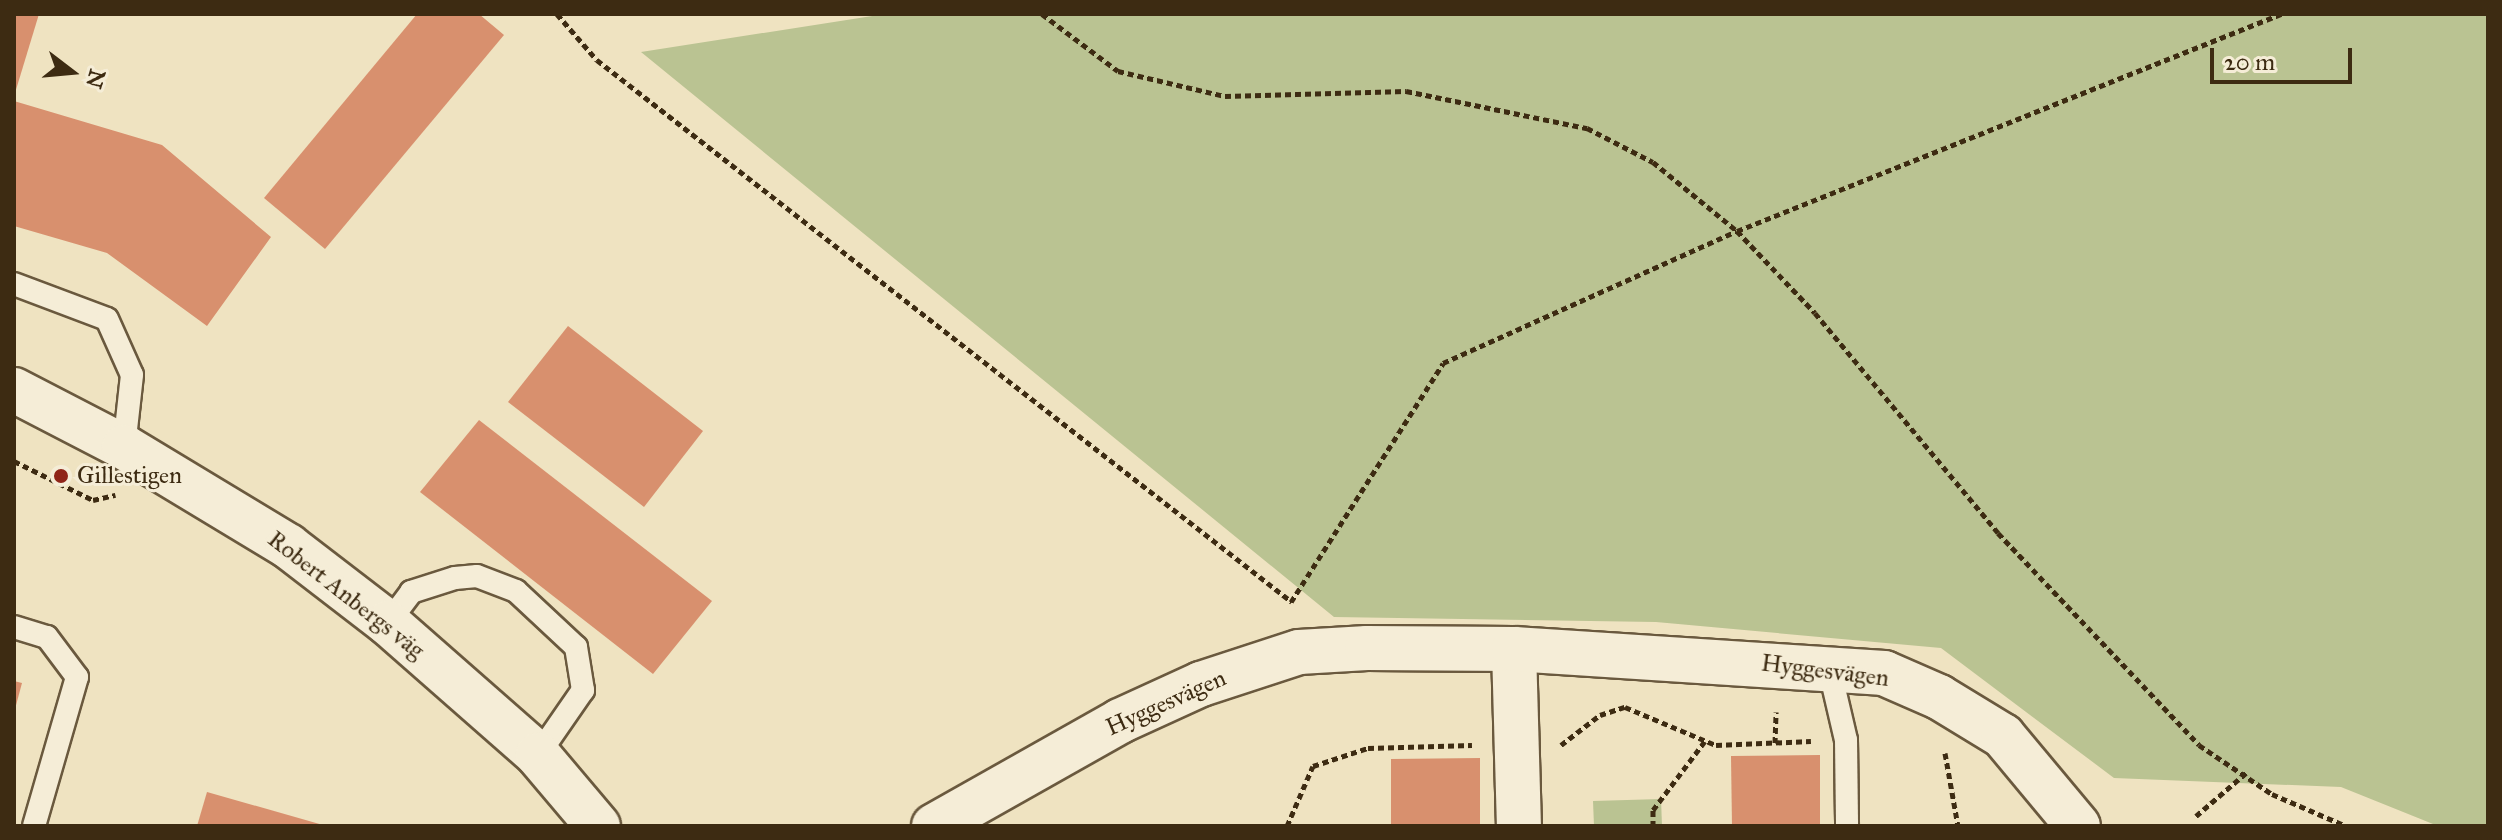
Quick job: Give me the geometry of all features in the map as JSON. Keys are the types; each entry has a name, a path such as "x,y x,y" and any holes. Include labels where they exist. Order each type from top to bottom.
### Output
{"street":[{"name":"Robert Anbergs väg","path":"14,390 124,447 288,546 388,623 538,755 598,826"},
{"name":"Hyggesvägen","path":"934,826 1120,721 1201,684 1299,652 1514,649 1829,667 1884,673 1939,697 2003,736 2078,826"},
{"path":"1514,649 1519,826"}],"lane":[{"path":"14,284 107,319 132,375 124,447"},
{"path":"388,623 411,592 455,578 477,576 516,591 576,647 583,690 538,755"},
{"path":"14,627 47,637 77,677 34,826"},
{"path":"1829,667 1846,740 1847,826"}],"path":[{"path":"557,14 597,60 1291,602 1336,650"},
{"path":"1042,14 1118,71 1225,96 1406,91 1587,128 1653,162 1737,231 1815,313 1998,533 2199,745 2246,773 2272,794 2346,826"},
{"path":"1291,602 1443,363 1737,231 2281,14"},
{"path":"14,461 93,500 120,494"},
{"path":"1939,697 1958,826"},
{"path":"1653,826 1653,810 1705,741"},
{"path":"2196,816 2246,773"}],"green space":[{"path":"885,14 2488,14 2488,826 2438,826 2341,787 2114,778 1941,648 1656,622 1334,617 641,52"},
{"path":"1661,799 1662,826 1594,826 1593,801"}],"building":[{"path":"14,14 39,14 15,93 14,93"},
{"path":"417,14 479,14 504,35 325,249 264,198"},
{"path":"14,101 162,145 271,237 207,326 107,253 14,226"},
{"path":"568,326 703,431 644,507 508,402"},
{"path":"479,420 712,601 653,674 420,492"},
{"path":"14,681 22,683 15,709 14,709"},
{"path":"1820,755 1820,826 1732,826 1731,756"},
{"path":"1480,758 1480,826 1391,826 1391,759"},
{"path":"207,792 323,825 323,826 197,826"}],"place":[{"name":"Gillestigen","path":"61,476"}]}
